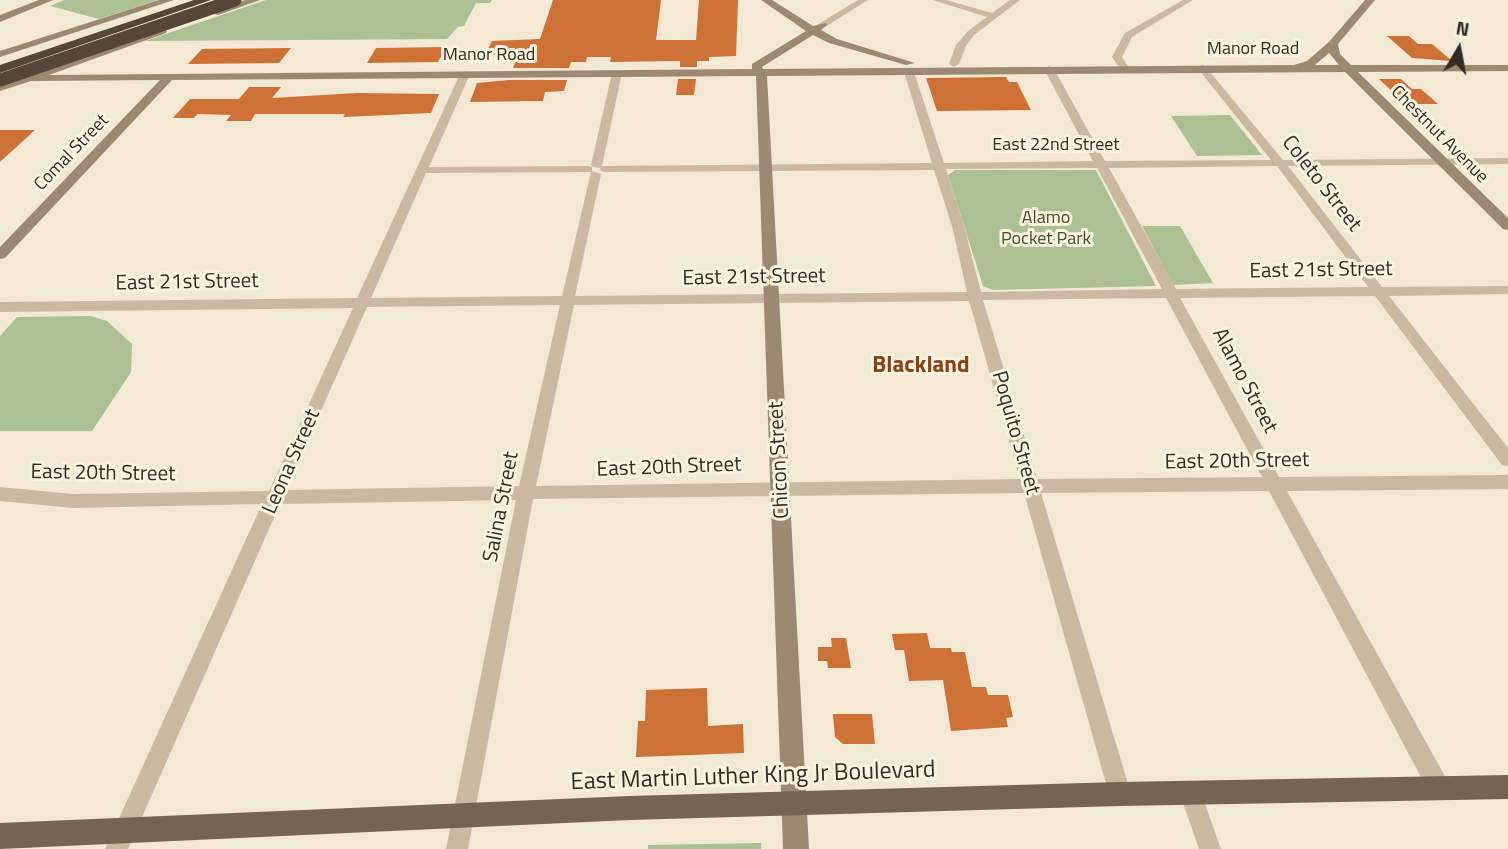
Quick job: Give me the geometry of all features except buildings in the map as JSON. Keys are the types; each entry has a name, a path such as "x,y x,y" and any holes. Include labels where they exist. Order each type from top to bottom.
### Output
{"highway":[{"path":"0,60 187,0"},
{"path":"0,71 205,0"},
{"path":"0,71 220,0"},
{"path":"0,80 235,0"}],"main road":[{"name":"East Martin Luther King Jr Boulevard","path":"0,836 120,840 465,814 1190,792 1508,788"}],"street":[{"path":"0,19 48,0"},
{"path":"0,54 169,0"},
{"path":"0,88 255,0"},
{"path":"766,0 817,28 876,48 956,67 961,45 992,16 1016,0"},
{"path":"787,0 817,28"},
{"path":"759,72 759,62 864,0"},
{"path":"937,0 992,16"},
{"path":"1125,68 1117,57 1128,35 1189,0"},
{"path":"1295,67 1311,63 1333,44 1370,0"},
{"name":"Chestnut Avenue","path":"1333,44 1335,55 1508,226"},
{"name":"Manor Road","path":"20,75 33,78 909,72 956,67 1347,67 1506,70"},
{"name":"Coleto Street","path":"1202,68 1279,162 1508,460"},
{"name":"Alamo Street","path":"1049,69 1440,788"},
{"name":"Chicon Street","path":"759,72 767,168 796,849"},
{"name":"Poquito Street","path":"909,72 940,164 975,296 1121,794"},
{"name":"Salina Street","path":"457,849 526,494 617,73"},
{"name":"Leona Street","path":"120,840 365,302 465,74"},
{"name":"Comal Street","path":"0,255 170,76"},
{"name":"East 22nd Street","path":"423,170 1508,161"},
{"name":"East 21st Street","path":"0,307 1508,290"},
{"name":"East 20th Street","path":"0,494 73,500 781,488 1508,482"},
{"path":"1190,792 1210,849"}],"green space":[{"path":"64,0 158,0 99,19 50,6"},
{"path":"266,0 492,0 490,3 476,3 464,26 458,27 447,39 145,41"},
{"path":"1230,115 1262,155 1197,156 1171,116"},
{"name":"Alamo Pocket Park","path":"955,170 1096,170 1156,286 993,290 983,286 948,175"},
{"path":"1142,226 1180,226 1213,283 1173,285"},
{"path":"90,316 107,321 132,344 131,372 92,431 0,431 0,336 17,317"},
{"path":"761,843 761,849 648,849 648,845"}],"district":[{"name":"Blackland","path":"921,366"}]}
